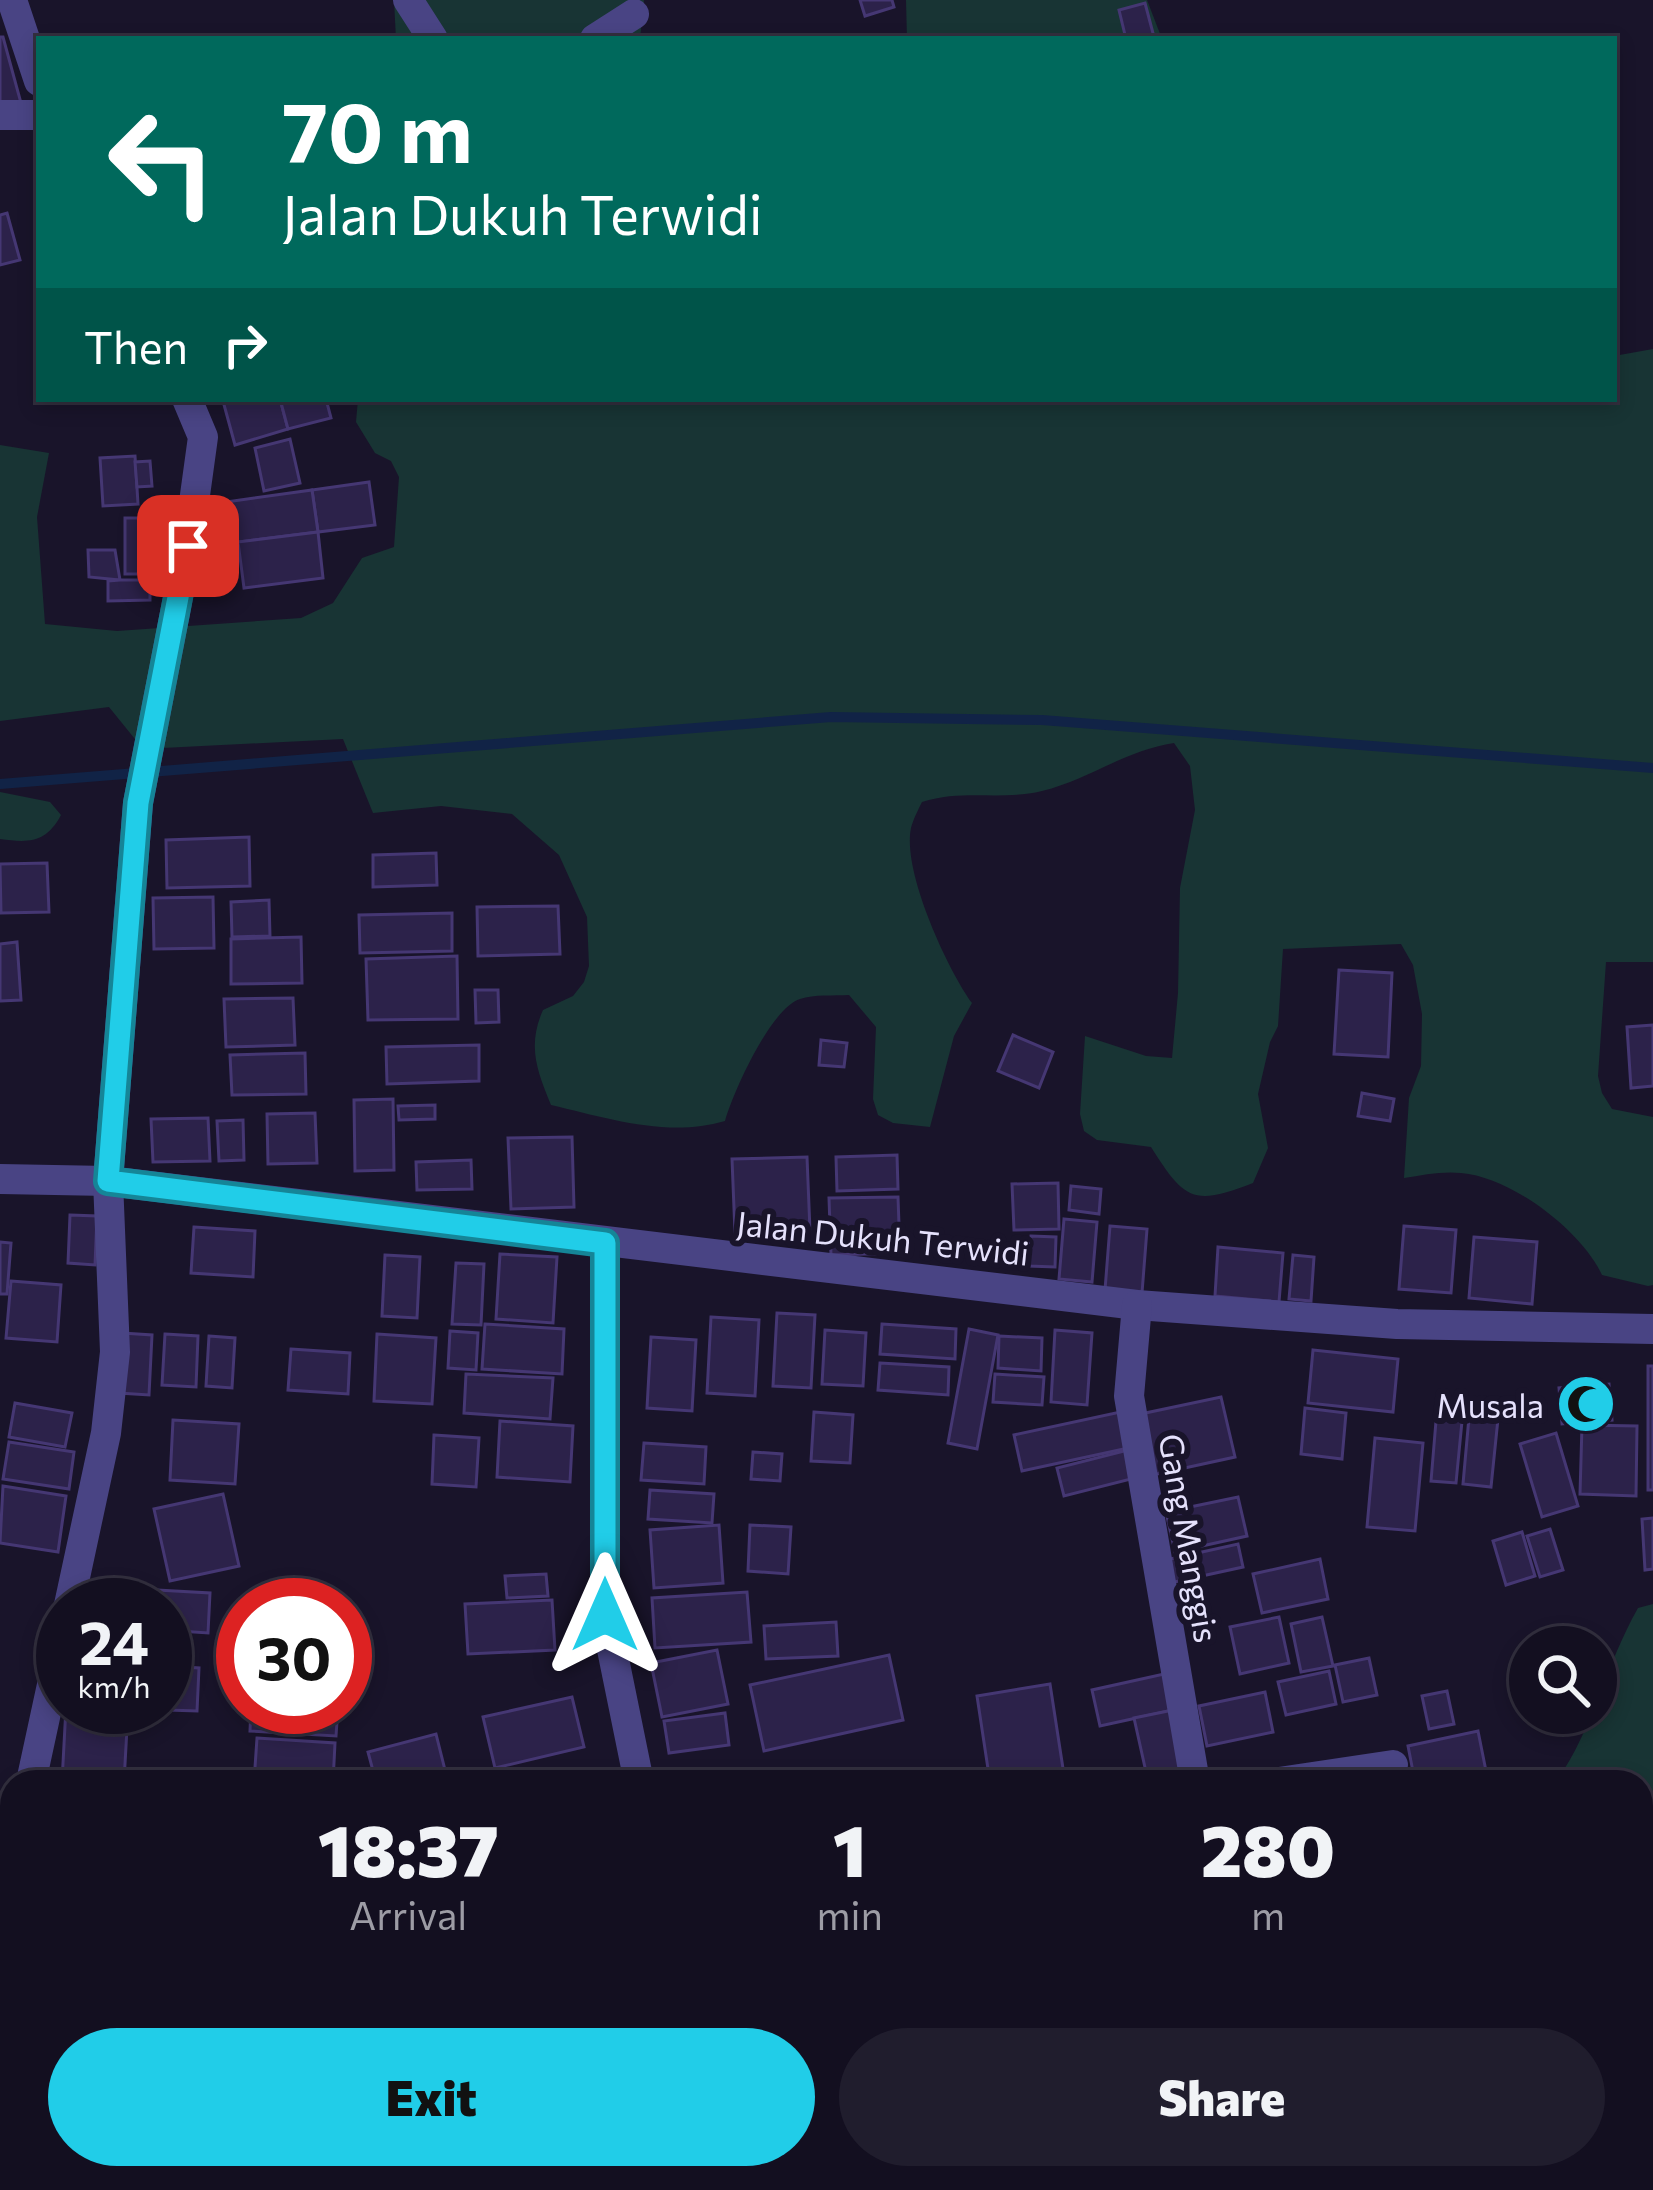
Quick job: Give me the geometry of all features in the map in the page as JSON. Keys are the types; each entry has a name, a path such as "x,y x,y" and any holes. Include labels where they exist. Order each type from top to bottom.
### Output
{"street":[{"path":"12,0 36,71"},
{"path":"408,0 431,36"},
{"path":"600,36 634,14"},
{"path":"0,115 36,115"},
{"path":"75,1578 106,1433 115,1352 108,1181 138,803 188,546 203,437 188,402"},
{"name":"Jalan Dukuh Terwidi","path":"0,1179 108,1181 1137,1305 1396,1324 1653,1329"},
{"path":"605,1243 605,1615 637,1770"},
{"name":"Gang Manggis","path":"1137,1305 1129,1396 1193,1770"},
{"path":"34,1770 41,1734"},
{"path":"1359,1770 1393,1765"}],"green space":[{"path":"394,0 644,0 640,36 396,36"},
{"path":"906,0 1147,0 1161,36 907,36"},
{"path":"1653,349 1653,962 1606,962 1598,1076 1612,1109 1653,1117 1653,1285 1602,1275 1561,1224 1501,1184 1454,1173 1404,1178 1409,1098 1421,1066 1422,1014 1413,965 1401,944 1283,949 1278,1026 1258,1094 1268,1148 1253,1183 1217,1195 1193,1194 1173,1179 1151,1147 1097,1140 1084,1131 1080,1114 1085,1036 1146,1056 1172,1058 1180,888 1195,810 1190,766 1174,743 1042,791 922,802 911,828 913,869 939,944 972,1003 954,1036 930,1127 893,1123 878,1115 873,1099 876,1027 849,995 806,997 789,1006 755,1052 725,1121 682,1128 638,1124 551,1105 538,1069 538,1023 543,1010 573,996 584,982 589,966 587,917 559,855 512,814 441,806 373,813 343,739 143,749 109,707 0,721 0,445 49,453 37,517 45,624 117,631 301,618 333,603 362,558 394,547 399,477 391,461 375,453 356,422 358,402 1617,402 1617,355"},
{"path":"0,792 50,802 61,815 36,839 0,839"},
{"path":"1653,1604 1653,1770 1563,1770 1582,1734 1617,1734 1617,1651 1638,1608"}],"building":[{"path":"860,0 892,0 894,7 865,16"},
{"path":"1145,3 1154,36 1125,36 1119,10"},
{"path":"3,37 24,114 0,112"},
{"path":"7,213 20,260 0,265 0,215"},
{"path":"223,402 281,402 288,429 235,445"},
{"path":"281,402 327,402 331,418 288,429"},
{"path":"290,439 300,483 264,491 255,448"},
{"path":"135,456 138,504 103,506 100,458"},
{"path":"150,461 152,486 137,487 135,462"},
{"path":"369,482 375,525 318,532 312,490"},
{"path":"312,490 318,532 231,543 226,502"},
{"path":"125,518 176,518 176,574 125,574"},
{"path":"318,532 323,578 244,588 238,542"},
{"path":"88,550 115,550 120,580 89,577"},
{"path":"150,580 150,600 108,601 108,581"},
{"path":"249,837 250,886 167,888 166,840"},
{"path":"436,853 437,885 373,887 373,855"},
{"path":"47,863 49,912 1,913 0,864"},
{"path":"213,897 214,948 154,949 153,898"},
{"path":"269,900 270,936 232,937 231,902"},
{"path":"558,906 560,954 478,956 477,907"},
{"path":"452,913 452,951 360,953 359,915"},
{"path":"301,937 302,983 231,984 231,939"},
{"path":"17,942 21,1000 0,1001 0,944"},
{"path":"457,956 458,1019 368,1020 366,959"},
{"path":"1339,970 1392,973 1388,1057 1334,1054"},
{"path":"475,990 498,990 499,1022 476,1023"},
{"path":"293,998 295,1045 226,1047 224,999"},
{"path":"1653,1025 1653,1086 1631,1088 1627,1027"},
{"path":"1013,1035 1053,1052 1039,1088 998,1071"},
{"path":"821,1040 847,1043 844,1067 819,1065"},
{"path":"479,1045 479,1081 387,1084 386,1047"},
{"path":"305,1053 306,1094 232,1095 230,1055"},
{"path":"1362,1093 1394,1099 1390,1121 1358,1116"},
{"path":"393,1099 394,1170 355,1171 354,1100"},
{"path":"435,1105 435,1119 399,1120 398,1106"},
{"path":"315,1113 317,1163 268,1164 267,1114"},
{"path":"208,1118 210,1161 153,1162 151,1119"},
{"path":"243,1120 244,1160 219,1161 217,1121"},
{"path":"572,1137 574,1207 511,1209 508,1138"},
{"path":"897,1155 898,1189 837,1191 836,1157"},
{"path":"807,1157 810,1231 735,1233 732,1159"},
{"path":"471,1160 472,1189 417,1190 416,1162"},
{"path":"1058,1183 1059,1229 1014,1230 1012,1184"},
{"path":"1071,1186 1101,1189 1099,1214 1069,1210"},
{"path":"898,1197 900,1253 831,1255 829,1198"},
{"path":"70,1215 97,1216 95,1265 68,1263"},
{"path":"1064,1219 1097,1222 1092,1282 1059,1279"},
{"path":"1110,1226 1147,1229 1142,1293 1105,1290"},
{"path":"1404,1226 1456,1230 1451,1293 1399,1289"},
{"path":"194,1227 255,1231 253,1277 191,1273"},
{"path":"1031,1236 1056,1237 1055,1267 1029,1266"},
{"path":"1474,1237 1537,1242 1532,1304 1469,1298"},
{"path":"0,1242 11,1243 7,1294 0,1294"},
{"path":"1218,1247 1283,1253 1279,1302 1215,1296"},
{"path":"500,1254 557,1257 553,1323 496,1319"},
{"path":"385,1255 420,1257 417,1318 382,1316"},
{"path":"1293,1255 1314,1257 1311,1301 1289,1299"},
{"path":"456,1263 484,1264 481,1325 452,1324"},
{"path":"11,1281 61,1285 57,1342 6,1338"},
{"path":"777,1313 815,1315 811,1388 773,1386"},
{"path":"711,1317 759,1320 755,1396 707,1393"},
{"path":"485,1324 564,1329 562,1374 482,1369"},
{"path":"882,1324 956,1329 955,1359 880,1354"},
{"path":"969,1329 998,1335 977,1449 948,1443"},
{"path":"825,1330 866,1333 863,1386 822,1384"},
{"path":"1055,1330 1092,1333 1087,1405 1051,1402"},
{"path":"450,1331 478,1333 476,1370 448,1368"},
{"path":"122,1333 152,1335 149,1395 119,1393"},
{"path":"165,1334 198,1336 196,1387 162,1385"},
{"path":"377,1334 436,1338 432,1404 374,1401"},
{"path":"209,1336 235,1338 232,1388 206,1386"},
{"path":"999,1336 1042,1338 1041,1371 998,1368"},
{"path":"651,1337 696,1340 692,1411 647,1408"},
{"path":"291,1349 350,1353 348,1394 288,1390"},
{"path":"1313,1350 1398,1359 1393,1412 1308,1403"},
{"path":"880,1363 949,1367 948,1395 878,1390"},
{"path":"1648,1366 1653,1366 1653,1490 1648,1490"},
{"path":"466,1374 553,1378 550,1419 464,1413"},
{"path":"995,1374 1044,1377 1042,1405 993,1402"},
{"name":"Musala","path":"1609,1384 1612,1420 1562,1424 1559,1388"},
{"path":"1221,1397 1235,1457 1148,1476 1136,1415"},
{"path":"15,1403 72,1413 65,1447 9,1437"},
{"path":"1470,1406 1499,1409 1491,1487 1463,1484"},
{"path":"1305,1408 1346,1413 1342,1459 1301,1454"},
{"path":"1437,1409 1463,1411 1456,1483 1431,1481"},
{"path":"1125,1411 1133,1447 1022,1471 1014,1435"},
{"path":"814,1412 853,1415 850,1463 811,1461"},
{"path":"173,1420 239,1424 235,1484 170,1480"},
{"path":"500,1421 573,1426 570,1482 497,1477"},
{"path":"1582,1425 1637,1426 1636,1496 1580,1494"},
{"path":"1556,1433 1578,1506 1542,1517 1520,1444"},
{"path":"434,1435 479,1438 476,1487 432,1484"},
{"path":"1375,1438 1423,1443 1415,1531 1367,1527"},
{"path":"9,1442 74,1452 69,1489 3,1479"},
{"path":"644,1443 706,1447 704,1484 641,1480"},
{"path":"1128,1450 1135,1478 1064,1496 1057,1468"},
{"path":"753,1452 782,1454 780,1481 751,1479"},
{"path":"3,1486 66,1496 58,1552 0,1543"},
{"path":"650,1490 714,1494 712,1523 648,1519"},
{"path":"223,1494 239,1566 169,1578 154,1509"},
{"path":"1238,1497 1247,1536 1175,1552 1166,1512"},
{"path":"1653,1518 1653,1569 1645,1570 1642,1519"},
{"path":"719,1525 723,1583 654,1588 650,1530"},
{"path":"750,1525 791,1527 788,1574 748,1571"},
{"path":"1550,1529 1563,1570 1540,1577 1527,1536"},
{"path":"1522,1532 1535,1576 1506,1585 1493,1541"},
{"path":"1238,1544 1243,1567 1170,1583 1166,1560"},
{"path":"1320,1559 1328,1599 1262,1613 1253,1574"},
{"path":"546,1574 548,1596 507,1598 505,1576"},
{"path":"192,1592 210,1593 208,1633 192,1632"},
{"path":"747,1592 751,1642 655,1648 652,1598"},
{"path":"552,1600 555,1650 468,1654 465,1604"},
{"path":"1279,1617 1289,1663 1240,1674 1230,1627"},
{"path":"1322,1617 1333,1666 1301,1672 1291,1624"},
{"path":"836,1622 838,1656 766,1659 764,1626"},
{"path":"717,1650 728,1704 662,1717 651,1663"},
{"path":"889,1655 903,1720 764,1751 750,1685"},
{"path":"1369,1658 1377,1695 1343,1702 1335,1665"},
{"path":"192,1668 199,1668 197,1711 192,1711"},
{"path":"1329,1671 1336,1704 1286,1715 1278,1682"},
{"path":"1164,1674 1173,1710 1100,1726 1092,1690"},
{"path":"1050,1684 1063,1770 988,1770 977,1696"},
{"path":"1447,1691 1454,1724 1429,1729 1422,1696"},
{"path":"1265,1692 1273,1732 1207,1746 1199,1706"},
{"path":"572,1697 584,1747 495,1768 483,1717"},
{"path":"1173,1710 1187,1770 1146,1770 1134,1718"},
{"path":"725,1713 729,1745 669,1753 664,1721"},
{"path":"1478,1731 1486,1770 1413,1770 1408,1746"},
{"path":"65,1734 127,1734 125,1770 63,1770"},
{"path":"436,1734 445,1770 373,1770 368,1752"},
{"path":"257,1738 335,1743 334,1770 255,1770"}],"waterway":[{"path":"0,784 831,717 1042,720 1653,768"}],"place":[{"name":"Musala","path":"1586,1404"}],"route":[{"path":"188,546 138,803 108,1181 605,1243 605,1615"}]}
